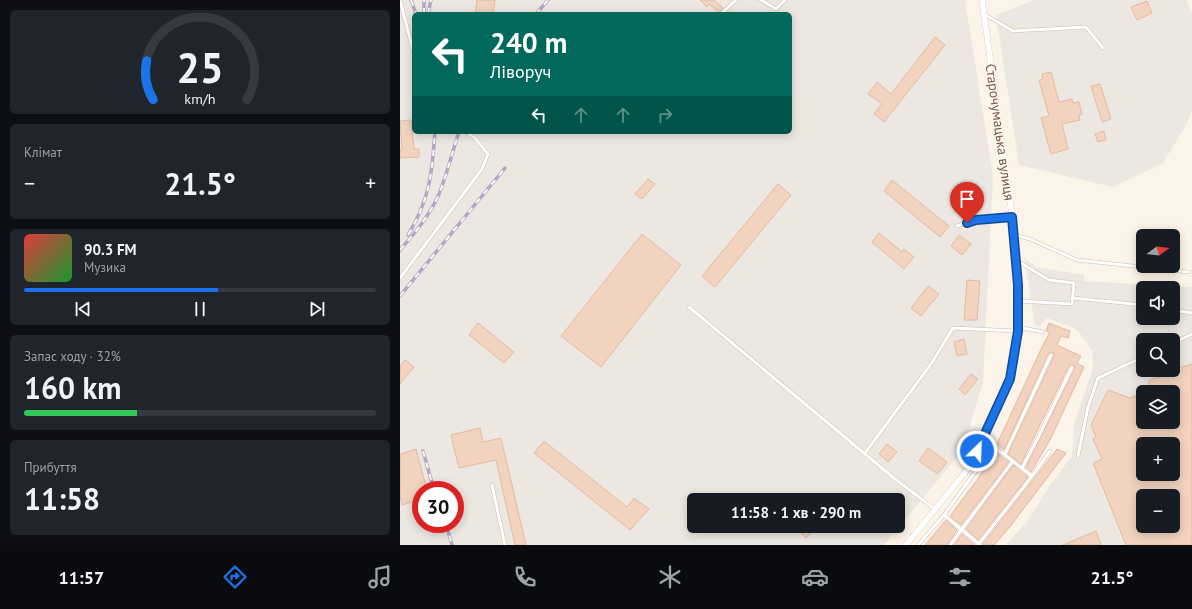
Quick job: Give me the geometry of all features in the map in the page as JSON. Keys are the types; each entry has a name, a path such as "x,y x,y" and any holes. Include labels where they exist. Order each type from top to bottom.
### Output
{"street":[{"name":"Старочумацька вулиця","path":"906,545 936,510 971,464 1010,379 1018,329 1016,260 1012,217 982,0"}],"lane":[{"path":"400,0 412,46"},
{"path":"723,12 736,0"},
{"path":"761,0 776,8 785,0"},
{"path":"983,13 1013,31 1086,27 1103,48"},
{"path":"400,278 482,169 488,154 475,138 469,134"},
{"path":"957,226 976,220 1012,217"},
{"path":"1014,236 1030,239 1076,260 1190,272"},
{"path":"1016,260 1049,280 1074,283 1072,304 1018,301"},
{"path":"1073,298 1136,305"},
{"path":"689,307 936,510"},
{"path":"1180,311 1192,313"},
{"path":"865,453 931,364 953,328 1018,329 1043,332"},
{"path":"1180,340 1192,334"},
{"path":"1005,454 1051,355"},
{"path":"1078,456 1088,407 1098,378 1136,360"},
{"path":"1022,468 1072,367"},
{"path":"983,438 1032,476"},
{"path":"918,545 944,515 994,446"},
{"path":"944,515 978,544 1050,451"},
{"path":"950,545 1013,461"},
{"path":"492,485 505,545"}],"shaded area":[{"path":"400,0 965,0 993,176 983,382 962,451 905,520 905,493 687,493 687,533 894,533 884,545 400,545"},
{"path":"1034,0 1186,0 1192,14 1192,110 1186,125 1163,163 1113,187 1019,165 996,15"},
{"path":"1024,257 1036,267 1084,275 1084,281 1136,284 1136,325 1180,325 1180,286 1192,287 1192,545 1006,545 1028,520 1048,488 1072,456 1074,424 1093,368 1092,351 1079,332 1074,328 1047,318 1039,327 1035,325"}],"building":[{"path":"477,0 495,0 493,12 475,12"},
{"path":"700,0 714,0 723,8 719,12 709,4 707,7"},
{"path":"1147,1 1152,13 1137,20 1131,7"},
{"path":"935,37 945,45 884,122 874,114 882,104 868,94 877,82 891,94"},
{"path":"1051,72 1059,102 1072,99 1073,103 1079,102 1082,114 1079,115 1080,120 1062,124 1068,149 1051,154 1041,118 1049,116 1039,80 1043,79 1042,74"},
{"path":"1100,84 1111,119 1102,122 1091,86"},
{"path":"411,120 414,149 419,149 419,157 400,158 400,150 402,150 400,121"},
{"path":"1104,131 1106,140 1098,142 1095,134"},
{"path":"648,179 655,184 642,199 635,194"},
{"path":"892,180 949,226 940,237 884,191"},
{"path":"778,184 791,195 715,287 702,276"},
{"path":"879,233 902,252 904,249 914,257 904,269 872,242"},
{"path":"642,234 681,265 601,367 561,336"},
{"path":"959,235 971,244 962,255 951,246"},
{"path":"967,280 980,281 977,320 964,320"},
{"path":"928,286 939,294 921,316 911,308"},
{"path":"478,323 514,352 504,363 469,335"},
{"path":"1049,323 1070,331 1068,338 1061,336 1057,345 1081,356 1077,363 1084,367 1050,440 1031,472 1026,467 1075,368 1074,365 1069,366 1021,464 1008,454 1054,356 1053,352 1048,354 1004,450 997,444 1050,332 1046,331"},
{"path":"964,339 967,354 957,356 954,342"},
{"path":"405,360 414,367 400,384 400,366"},
{"path":"1192,364 1192,545 1126,545 1093,463 1102,459 1093,439 1096,437 1091,425 1108,390 1130,398 1136,396 1136,429 1180,429 1180,385 1149,385 1148,382 1150,382 1150,379 1161,377 1180,377 1180,368"},
{"path":"971,374 978,379 965,395 959,389"},
{"path":"480,428 483,442 501,438 526,545 515,545 496,460 459,468 451,435"},
{"path":"544,441 627,507 634,498 649,509 630,530 534,453"},
{"path":"887,444 897,452 888,462 879,454"},
{"path":"928,448 947,462 938,474 919,461"},
{"path":"416,449 425,481 412,481 412,502 402,505 400,496 400,454"},
{"path":"1057,449 1066,453 1009,528 994,545 982,545"},
{"path":"997,453 1009,462 961,525 950,516"},
{"path":"1013,465 1028,477 978,540 966,529"},
{"path":"946,520 957,530 947,545 925,545"},
{"path":"1096,531 1101,545 1063,545"},
{"path":"801,533 810,533 806,538"},
{"path":"962,534 975,545 954,545"}],"railway":[{"path":"411,0 415,12"},
{"path":"424,0 424,12"},
{"path":"428,12 431,0"},
{"path":"538,12 548,0"},
{"path":"408,235 421,209 429,185 435,134"},
{"path":"400,250 422,224 435,202 445,179 458,134"},
{"path":"400,296 505,168"},
{"path":"423,451 431,481"},
{"path":"449,533 452,545"}],"route":[{"path":"967,223 976,220 1012,217 1018,285 1018,331 1010,379 977,451"}]}
